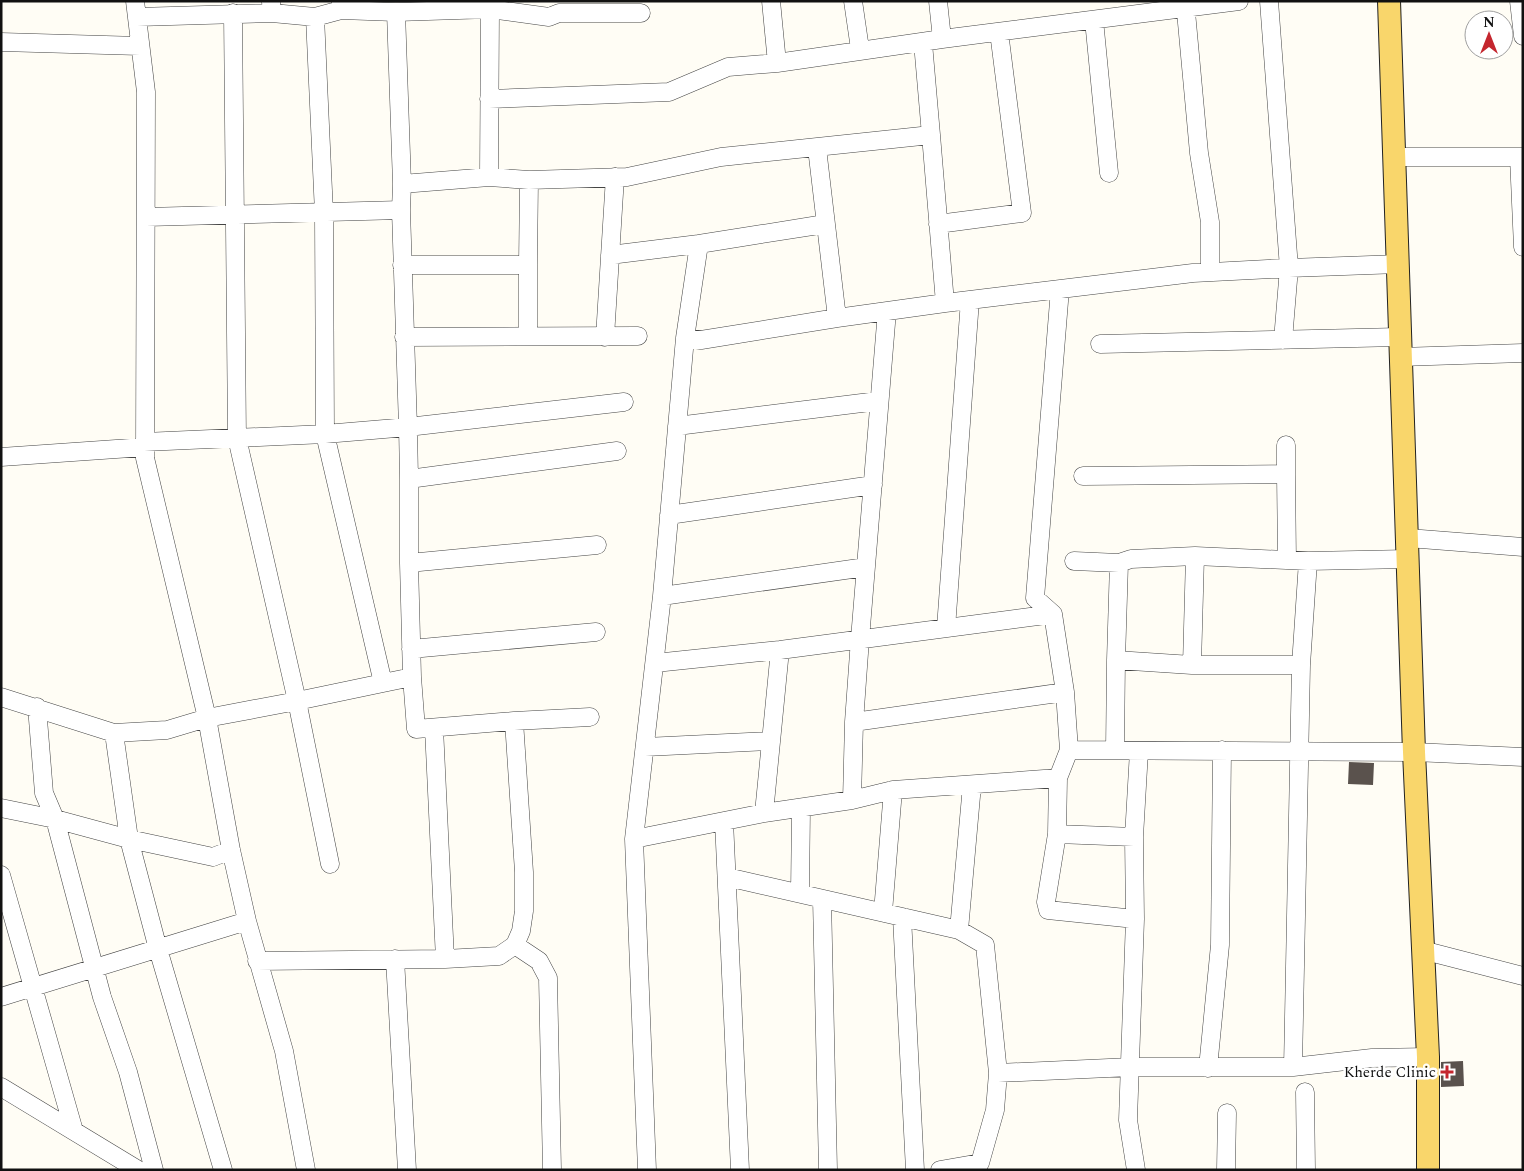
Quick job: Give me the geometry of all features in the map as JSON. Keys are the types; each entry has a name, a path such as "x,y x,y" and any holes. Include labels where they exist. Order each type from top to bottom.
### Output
{"main road":[{"path":"1389,1 1414,752 1428,1057 1428,1170"}],"street":[{"path":"771,1 777,63"},
{"path":"853,1 860,49"},
{"path":"938,1 942,39"},
{"path":"489,99 669,92 728,67 777,63 860,49 923,43 1094,20 1185,5 1239,1"},
{"path":"1269,1 1289,268 1283,340"},
{"path":"1519,1 1523,36"},
{"path":"306,1170 284,1051 247,921 231,850 207,718 145,458 146,92 136,9 196,8 233,13 272,7 315,17 341,6 396,12 425,5 490,5 548,17 559,7 641,13"},
{"path":"489,177 490,5"},
{"path":"1185,5 1198,143 1210,222 1210,272"},
{"path":"396,12 408,427 411,649 416,729 590,717"},
{"path":"233,13 237,438 297,701 330,864"},
{"path":"315,17 324,213 325,434 383,683"},
{"path":"1094,20 1109,173"},
{"path":"938,224 1022,213 998,32"},
{"path":"1,42 140,46"},
{"path":"923,43 945,303"},
{"path":"402,184 489,177 529,180 627,177 721,157 931,135"},
{"path":"817,148 837,318"},
{"path":"1394,157 1521,157 1523,247"},
{"path":"605,337 614,177"},
{"path":"528,336 529,180"},
{"path":"146,217 401,210"},
{"path":"610,254 700,244 825,224"},
{"path":"647,1170 634,839 662,596 685,338 700,244"},
{"path":"685,338 702,340 945,303 1210,272 1399,264"},
{"path":"402,265 528,265"},
{"path":"1060,289 1035,598 1053,614 1065,692 1068,750 1058,778 1057,834 1046,902 1048,910 1135,919"},
{"path":"946,628 970,300"},
{"path":"852,800 854,722 878,401 887,312"},
{"path":"404,337 638,336"},
{"path":"1100,344 1283,340 1523,353"},
{"path":"677,426 878,401"},
{"path":"1,457 237,438 325,434 408,427 624,402"},
{"path":"1286,445 1287,560"},
{"path":"409,479 616,451"},
{"path":"1083,476 1286,474"},
{"path":"669,515 873,485"},
{"path":"409,563 597,545"},
{"path":"1074,561 1119,563 1131,559 1195,556 1308,561 1408,549 1523,547"},
{"path":"1192,665 1195,556"},
{"path":"1293,1067 1301,665 1308,561"},
{"path":"1116,750 1119,563"},
{"path":"662,596 866,567"},
{"path":"655,663 780,650 1053,614"},
{"path":"411,649 596,632"},
{"path":"764,813 780,650"},
{"path":"1116,660 1192,665 1301,665"},
{"path":"1,697 114,733 166,730 207,718 412,677"},
{"path":"854,722 1065,692"},
{"path":"37,707 44,793 55,819 102,996 128,1072 154,1170"},
{"path":"257,961 445,959 499,956 515,945 521,931 524,910 524,872 514,721"},
{"path":"434,728 445,959"},
{"path":"114,733 129,839 158,949 223,1170"},
{"path":"645,747 771,741"},
{"path":"1068,750 1299,750 1414,752 1523,757"},
{"path":"1208,1068 1220,945 1222,750"},
{"path":"1136,1170 1128,1120 1135,919 1134,837 1139,751"},
{"path":"634,839 724,820 852,800 893,790 1058,778"},
{"path":"958,930 972,784"},
{"path":"883,912 893,790"},
{"path":"1,808 55,819 129,839 212,857 231,850"},
{"path":"800,893 801,809"},
{"path":"724,820 740,1170"},
{"path":"1057,834 1134,837"},
{"path":"1,875 74,1131"},
{"path":"727,878 958,930 985,945 998,1073 995,1110 980,1163 940,1170"},
{"path":"822,899 828,1170"},
{"path":"902,918 915,1170"},
{"path":"1,997 247,921"},
{"path":"515,945 539,961 548,978 552,1170"},
{"path":"1422,950 1523,976"},
{"path":"395,959 407,1170"},
{"path":"998,1073 1131,1067 1293,1067 1372,1058 1428,1057"},
{"path":"1,1086 138,1170"},
{"path":"1306,1092 1306,1170"},
{"path":"1226,1170 1227,1113"}],"building":[{"path":"1349,762 1374,763 1373,785 1348,784"},
{"path":"1463,1061 1464,1086 1441,1087 1441,1062"}],"place":[{"name":"Kherde Clinic","path":"1447,1072"}]}
